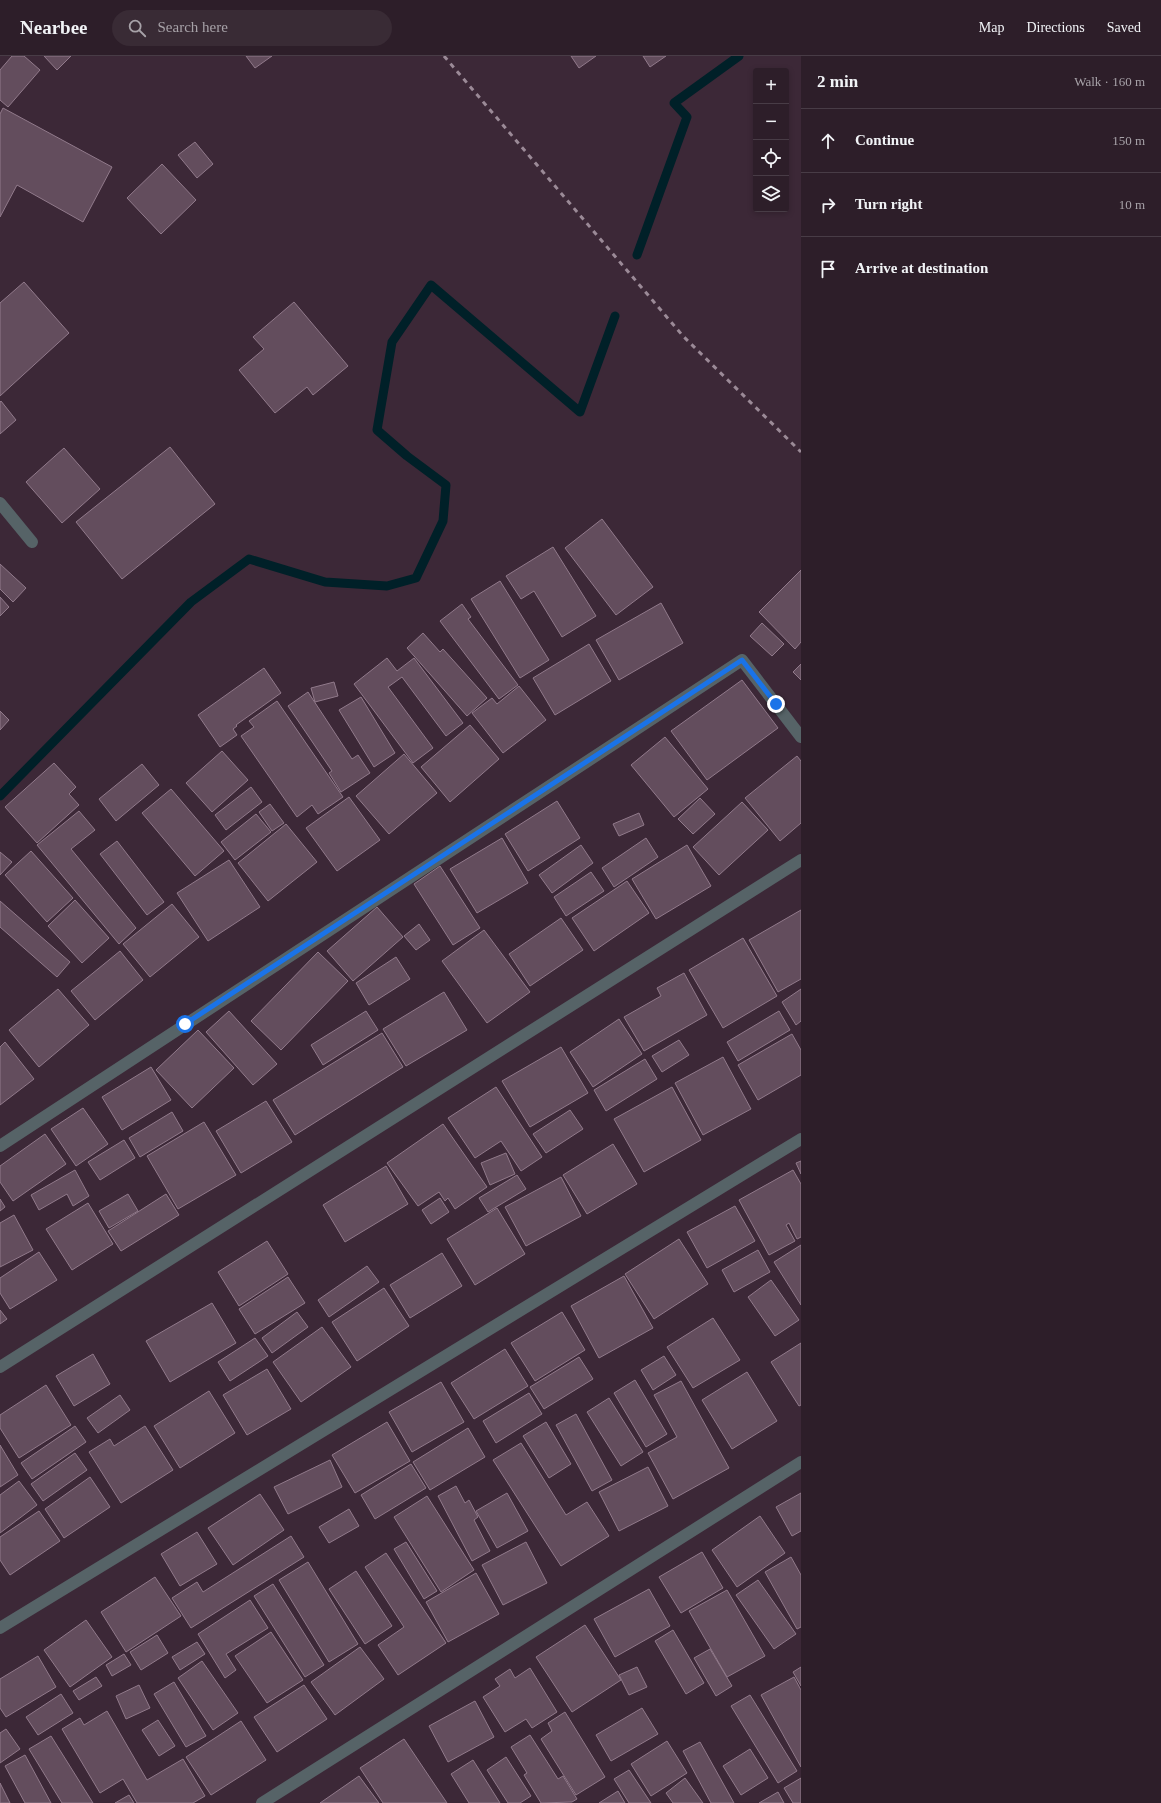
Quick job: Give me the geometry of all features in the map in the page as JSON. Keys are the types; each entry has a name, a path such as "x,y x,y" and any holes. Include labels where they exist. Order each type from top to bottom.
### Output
{"street":[{"path":"0,503 32,542"},
{"path":"0,1146 742,660 801,737"},
{"path":"0,1367 801,860"},
{"path":"0,1628 801,1139"},
{"path":"262,1803 801,1462"}],"building":[{"path":"12,56 24,56 40,70 8,107 0,100 0,70"},
{"path":"44,56 71,56 57,70"},
{"path":"246,56 272,56 255,68"},
{"path":"571,56 596,56 579,68"},
{"path":"643,56 666,56 650,67"},
{"path":"3,108 112,167 83,222 17,185 0,217 0,114"},
{"path":"195,142 213,164 197,178 178,155"},
{"path":"162,164 196,200 161,234 127,198"},
{"path":"24,282 69,333 0,396 0,303"},
{"path":"294,302 348,366 313,395 307,387 275,413 239,370 264,349 253,337"},
{"path":"1,401 16,420 0,434 0,402"},
{"path":"170,447 215,504 122,579 76,522"},
{"path":"64,448 100,489 62,523 26,482"},
{"path":"602,519 653,587 616,615 565,548"},
{"path":"553,547 596,616 562,637 534,591 521,599 506,576"},
{"path":"0,564 26,588 13,602 0,589"},
{"path":"801,570 801,642 795,649 759,612"},
{"path":"500,581 549,660 520,678 471,599"},
{"path":"0,597 9,607 0,616"},
{"path":"661,603 683,643 619,680 596,640"},
{"path":"462,604 471,617 468,619 518,685 499,699 440,621"},
{"path":"762,623 784,644 772,656 750,636"},
{"path":"423,633 440,652 443,649 487,698 467,716 407,648"},
{"path":"589,644 611,681 555,715 533,678"},
{"path":"387,658 397,671 414,658 463,723 446,736 402,677 388,687 433,748 413,763 354,684"},
{"path":"801,664 801,680 793,672"},
{"path":"264,668 281,693 236,725 237,726 233,729 237,735 220,747 198,715"},
{"path":"742,680 778,728 707,780 671,731"},
{"path":"334,682 338,696 315,702 311,688"},
{"path":"519,686 546,720 503,753 472,713 492,698 497,704"},
{"path":"308,692 352,759 358,755 370,773 341,792 329,773 332,771 288,706"},
{"path":"361,697 395,753 374,767 339,710"},
{"path":"277,701 343,797 318,814 312,805 297,817 241,736 254,727 249,721"},
{"path":"0,711 9,720 0,730"},
{"path":"470,725 499,759 450,802 421,767"},
{"path":"665,737 708,789 674,817 631,765"},
{"path":"222,751 248,780 212,812 186,783"},
{"path":"404,754 437,793 389,834 356,796"},
{"path":"797,756 801,761 801,823 780,841 745,798"},
{"path":"54,763 76,787 69,794 79,805 37,843 5,807"},
{"path":"142,764 159,785 116,821 99,799"},
{"path":"251,787 262,802 226,830 215,815"},
{"path":"171,789 224,851 195,876 142,813"},
{"path":"349,797 380,840 337,871 306,828"},
{"path":"700,798 715,814 693,834 678,819"},
{"path":"557,801 580,838 528,871 505,834"},
{"path":"742,802 768,830 719,875 693,847"},
{"path":"270,804 284,823 272,831 259,812"},
{"path":"79,811 95,830 71,849 136,928 119,944 37,845"},
{"path":"639,813 644,825 619,836 613,824"},
{"path":"256,814 271,832 235,860 221,842"},
{"path":"286,824 317,862 268,901 238,863"},
{"path":"502,838 528,883 477,913 450,869"},
{"path":"646,838 658,857 614,887 602,868"},
{"path":"117,841 164,902 147,915 100,854"},
{"path":"581,845 593,863 552,893 539,875"},
{"path":"687,845 711,886 656,919 632,879"},
{"path":"31,851 73,898 47,922 5,875"},
{"path":"0,852 12,862 0,875"},
{"path":"229,860 260,907 208,941 177,893"},
{"path":"440,866 480,928 453,945 414,884"},
{"path":"591,872 604,891 566,916 554,897"},
{"path":"627,881 649,913 594,951 572,918"},
{"path":"75,900 109,938 82,963 48,926"},
{"path":"0,901 70,962 57,977 0,927"},
{"path":"172,904 199,937 150,977 123,944"},
{"path":"377,907 403,937 353,981 327,951"},
{"path":"801,910 801,979 778,992 749,940"},
{"path":"561,918 583,950 530,986 509,954"},
{"path":"419,924 430,940 416,950 404,936"},
{"path":"484,930 530,992 487,1023 442,961"},
{"path":"743,938 777,996 723,1028 689,970"},
{"path":"120,951 143,980 95,1020 71,991"},
{"path":"318,952 348,981 281,1050 251,1021"},
{"path":"396,957 410,979 369,1005 356,983"},
{"path":"684,973 707,1015 644,1051 624,1017 661,996 657,988"},
{"path":"58,989 89,1025 39,1067 9,1030"},
{"path":"801,989 801,1021 796,1025 782,1002"},
{"path":"444,992 467,1030 406,1066 383,1029"},
{"path":"229,1011 277,1064 253,1085 206,1032"},
{"path":"366,1011 378,1030 323,1065 311,1045"},
{"path":"779,1011 790,1030 738,1061 727,1042"},
{"path":"619,1019 642,1054 593,1087 570,1052"},
{"path":"198,1030 234,1068 192,1108 156,1070"},
{"path":"382,1033 403,1067 295,1135 273,1100"},
{"path":"792,1034 801,1050 801,1075 758,1100 738,1065"},
{"path":"679,1040 689,1055 662,1072 652,1056"},
{"path":"5,1042 34,1079 0,1105 0,1047"},
{"path":"561,1047 588,1093 530,1127 502,1081"},
{"path":"723,1057 751,1109 703,1135 675,1083"},
{"path":"645,1059 657,1079 606,1111 594,1090"},
{"path":"151,1067 171,1100 122,1130 102,1097"},
{"path":"496,1087 542,1157 521,1171 501,1141 475,1158 448,1118"},
{"path":"672,1087 701,1140 644,1172 614,1119"},
{"path":"266,1101 292,1142 241,1173 216,1131"},
{"path":"83,1108 108,1144 76,1166 51,1129"},
{"path":"570,1110 583,1129 546,1153 533,1134"},
{"path":"172,1112 183,1131 140,1157 129,1138"},
{"path":"204,1122 236,1175 178,1209 147,1156"},
{"path":"443,1124 487,1187 455,1209 448,1198 445,1201 439,1192 418,1206 387,1163"},
{"path":"45,1134 66,1164 13,1201 0,1182 0,1166"},
{"path":"124,1140 135,1158 100,1180 88,1162"},
{"path":"613,1144 637,1184 587,1214 563,1175"},
{"path":"506,1153 515,1174 490,1185 481,1163"},
{"path":"801,1161 801,1174 796,1163"},
{"path":"386,1166 408,1204 345,1242 323,1205"},
{"path":"75,1170 89,1196 73,1206 67,1194 39,1210 31,1195"},
{"path":"793,1170 801,1184 801,1237 797,1239 789,1223 786,1225 795,1241 769,1255 739,1200"},
{"path":"517,1175 526,1189 488,1212 479,1198"},
{"path":"561,1177 581,1216 526,1246 505,1207"},
{"path":"128,1194 138,1211 109,1228 99,1211"},
{"path":"166,1194 179,1215 121,1251 108,1231"},
{"path":"440,1198 449,1212 431,1224 422,1210"},
{"path":"0,1199 5,1207 0,1211"},
{"path":"88,1203 113,1244 72,1270 46,1229"},
{"path":"735,1206 755,1241 707,1268 687,1232"},
{"path":"497,1208 525,1254 475,1285 447,1239"},
{"path":"14,1215 33,1250 0,1267 0,1223"},
{"path":"679,1239 708,1284 654,1319 625,1274"},
{"path":"267,1241 288,1274 239,1306 218,1272"},
{"path":"801,1245 801,1305 774,1262"},
{"path":"758,1250 770,1272 734,1292 722,1270"},
{"path":"39,1252 57,1280 10,1309 0,1293 0,1278"},
{"path":"442,1253 462,1286 410,1318 390,1285"},
{"path":"367,1266 379,1282 329,1317 318,1300"},
{"path":"624,1276 653,1328 599,1358 571,1306"},
{"path":"288,1277 305,1303 255,1334 239,1309"},
{"path":"771,1280 799,1320 775,1336 748,1297"},
{"path":"384,1288 409,1326 357,1361 332,1322"},
{"path":"212,1303 236,1343 170,1382 146,1341"},
{"path":"0,1310 7,1319 0,1324"},
{"path":"297,1312 308,1327 272,1353 262,1338"},
{"path":"562,1312 585,1350 535,1381 511,1343"},
{"path":"713,1318 740,1360 693,1388 667,1347"},
{"path":"322,1327 351,1367 301,1402 273,1362"},
{"path":"255,1338 268,1356 230,1381 218,1362"},
{"path":"801,1343 801,1405 799,1406 771,1362"},
{"path":"505,1349 528,1386 474,1419 451,1383"},
{"path":"93,1354 110,1384 74,1406 56,1376"},
{"path":"664,1356 676,1375 653,1390 641,1370"},
{"path":"579,1357 593,1379 544,1409 530,1387"},
{"path":"267,1369 291,1409 247,1435 223,1395"},
{"path":"747,1372 777,1421 732,1449 702,1400"},
{"path":"635,1380 667,1434 646,1447 614,1393"},
{"path":"681,1381 729,1468 673,1499 648,1453 677,1437 654,1395"},
{"path":"441,1382 464,1422 412,1452 389,1412"},
{"path":"46,1385 71,1425 19,1458 0,1428 0,1415"},
{"path":"209,1391 235,1433 180,1468 154,1426"},
{"path":"529,1393 542,1414 496,1443 483,1421"},
{"path":"120,1395 130,1410 98,1433 87,1418"},
{"path":"609,1398 643,1452 621,1466 587,1412"},
{"path":"576,1414 612,1480 592,1491 556,1425"},
{"path":"387,1422 410,1461 355,1493 332,1455"},
{"path":"546,1422 571,1464 549,1478 523,1436"},
{"path":"75,1426 86,1442 32,1479 21,1463"},
{"path":"145,1426 173,1470 121,1503 89,1452 110,1439 114,1446"},
{"path":"468,1428 485,1457 430,1490 413,1462"},
{"path":"521,1443 566,1515 587,1502 609,1536 561,1566 493,1460"},
{"path":"0,1445 18,1475 0,1487"},
{"path":"75,1453 87,1470 43,1501 31,1484"},
{"path":"330,1460 342,1487 288,1514 274,1487"},
{"path":"411,1464 426,1488 375,1519 361,1495"},
{"path":"648,1467 668,1506 619,1531 599,1492"},
{"path":"90,1477 110,1507 64,1538 45,1509"},
{"path":"19,1481 37,1505 0,1533 0,1495"},
{"path":"456,1486 465,1503 469,1500 478,1517 474,1520 490,1551 472,1561 438,1496"},
{"path":"507,1493 528,1531 497,1548 476,1511"},
{"path":"801,1493 801,1531 792,1536 776,1507"},
{"path":"260,1494 284,1530 233,1565 208,1528"},
{"path":"427,1496 474,1570 441,1592 394,1517"},
{"path":"349,1509 359,1526 329,1543 319,1527"},
{"path":"39,1511 60,1541 10,1575 0,1560 0,1537"},
{"path":"760,1516 785,1553 737,1587 712,1550"},
{"path":"197,1532 217,1564 180,1586 161,1554"},
{"path":"291,1536 304,1557 191,1628 172,1598 197,1582 203,1592"},
{"path":"406,1542 437,1591 424,1599 394,1549"},
{"path":"526,1542 547,1583 503,1605 482,1565"},
{"path":"702,1552 723,1588 681,1613 659,1577"},
{"path":"386,1553 446,1643 398,1675 378,1645 404,1627 365,1567"},
{"path":"791,1557 801,1575 801,1627 797,1629 765,1572"},
{"path":"308,1562 358,1644 329,1662 279,1580"},
{"path":"356,1571 392,1626 365,1644 329,1589"},
{"path":"476,1573 499,1614 448,1642 426,1602"},
{"path":"155,1577 181,1616 126,1652 101,1612"},
{"path":"758,1580 796,1634 774,1649 736,1595"},
{"path":"273,1584 324,1665 305,1677 254,1596"},
{"path":"649,1589 670,1626 615,1657 594,1619"},
{"path":"727,1590 765,1656 727,1677 689,1611"},
{"path":"250,1600 268,1628 226,1654 236,1670 225,1678 198,1634"},
{"path":"86,1620 112,1657 70,1687 44,1650"},
{"path":"585,1625 621,1680 572,1712 536,1657"},
{"path":"673,1630 704,1683 686,1694 655,1641"},
{"path":"271,1632 303,1680 267,1703 235,1656"},
{"path":"157,1635 168,1653 141,1670 130,1652"},
{"path":"197,1642 205,1654 180,1670 172,1657"},
{"path":"360,1647 384,1679 335,1715 311,1682"},
{"path":"710,1649 732,1686 716,1696 694,1658"},
{"path":"124,1654 131,1665 112,1676 106,1665"},
{"path":"38,1656 56,1687 6,1717 0,1708 0,1679"},
{"path":"202,1661 238,1713 213,1730 178,1678"},
{"path":"637,1667 647,1687 629,1695 619,1675"},
{"path":"801,1667 801,1686 793,1672"},
{"path":"530,1668 557,1712 532,1728 526,1719 505,1732 483,1697 500,1686 495,1679 510,1669 515,1678"},
{"path":"96,1677 102,1686 79,1700 73,1691"},
{"path":"794,1677 801,1690 801,1767 761,1695"},
{"path":"174,1682 206,1736 186,1747 154,1694"},
{"path":"139,1685 150,1708 126,1719 116,1696"},
{"path":"304,1685 327,1719 277,1752 254,1717"},
{"path":"61,1694 73,1713 38,1735 26,1717"},
{"path":"750,1695 797,1771 778,1783 731,1706"},
{"path":"475,1701 494,1737 448,1762 429,1726"},
{"path":"642,1708 658,1734 611,1761 596,1735"},
{"path":"107,1711 147,1780 183,1759 205,1796 193,1803 137,1803 123,1779 100,1793 62,1729 80,1718 84,1725"},
{"path":"565,1712 605,1777 576,1795 541,1739 552,1731 548,1723"},
{"path":"158,1720 175,1746 159,1756 142,1730"},
{"path":"241,1721 266,1760 211,1795 186,1757"},
{"path":"6,1729 20,1749 0,1763 0,1733"},
{"path":"530,1735 558,1779 563,1776 577,1799 572,1802 541,1803 524,1775 527,1773 511,1747"},
{"path":"51,1736 93,1803 62,1803 29,1749"},
{"path":"404,1739 447,1803 383,1803 360,1768"},
{"path":"667,1741 687,1773 651,1796 631,1764"},
{"path":"700,1742 734,1803 711,1803 683,1751"},
{"path":"750,1749 768,1778 741,1795 723,1766"},
{"path":"25,1755 51,1803 25,1803 5,1766"},
{"path":"506,1757 531,1796 520,1803 508,1803 487,1770"},
{"path":"473,1760 500,1803 469,1803 451,1774"},
{"path":"629,1770 651,1803 629,1803 614,1779"},
{"path":"359,1776 379,1803 320,1803"},
{"path":"685,1778 703,1803 673,1803 666,1793"},
{"path":"801,1778 801,1803 793,1803 784,1788"},
{"path":"0,1783 10,1803 0,1803"},
{"path":"618,1791 625,1803 599,1803"},
{"path":"778,1792 784,1803 759,1803"},
{"path":"129,1795 134,1803 115,1803"}],"waterway":[{"path":"637,255 687,117 674,103 739,56"},
{"path":"0,796 191,602 249,559 325,582 387,586 416,578 443,521 446,485 407,456 377,430 392,342 431,285 580,412 615,316"}],"railway":[{"path":"444,56 683,336 801,452"}],"route":[{"path":"185,1024 742,660 776,704"}]}
